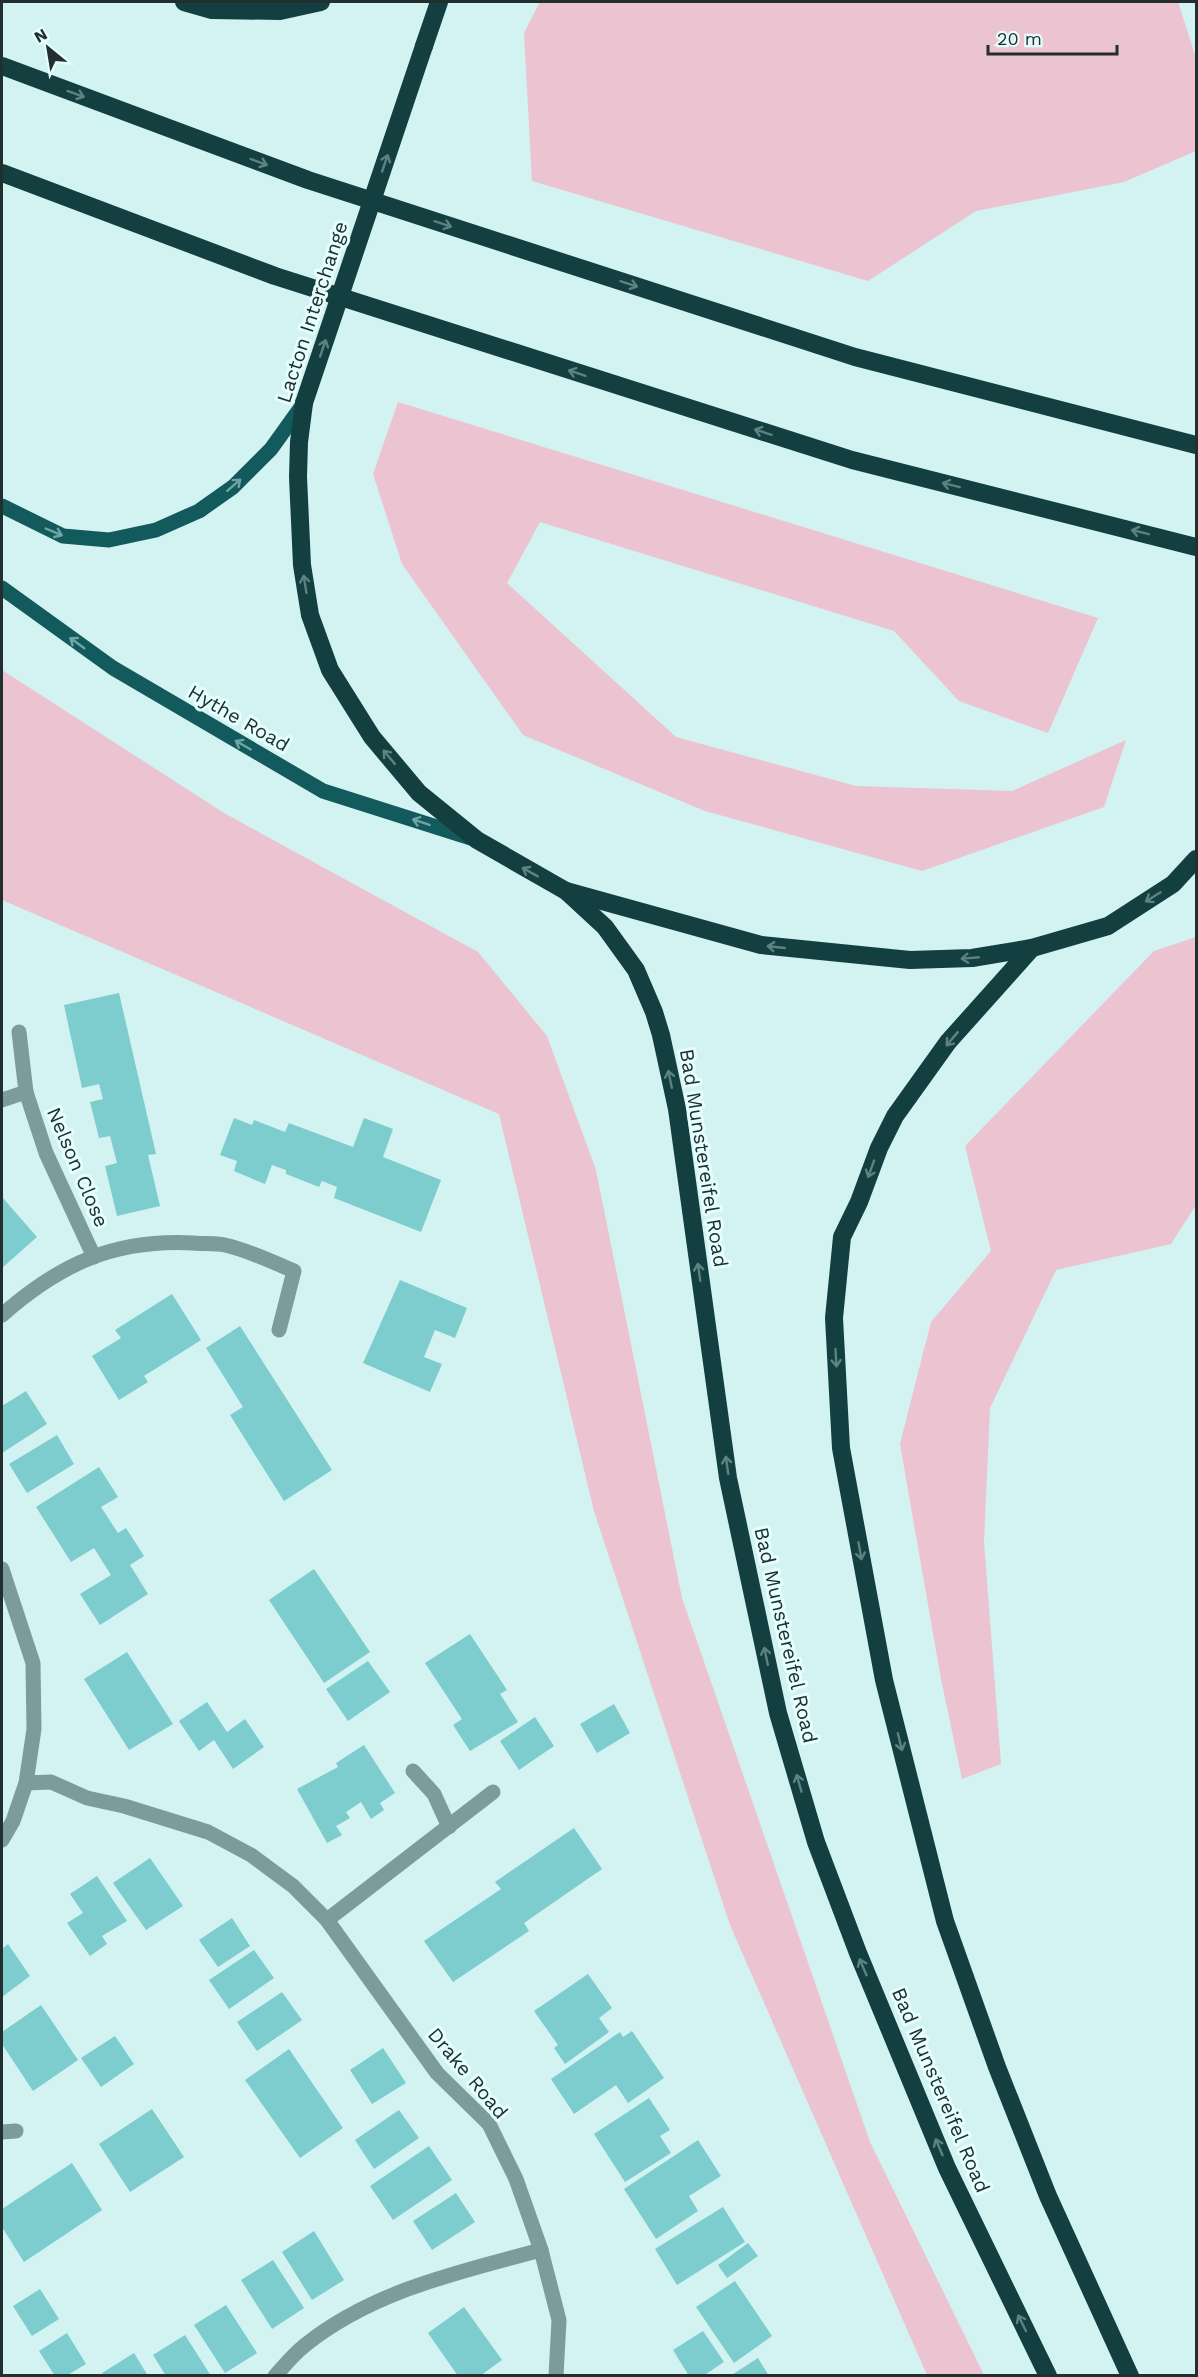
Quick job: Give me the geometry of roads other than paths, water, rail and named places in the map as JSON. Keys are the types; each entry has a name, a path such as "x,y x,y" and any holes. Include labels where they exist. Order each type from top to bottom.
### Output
{"highway":[{"path":"184,2 212,10 280,11 321,2"},
{"name":"Lacton Interchange","path":"439,2 304,403 298,442 302,565 310,615 330,670 372,736 419,793 477,840 566,891"},
{"path":"2,66 308,180 844,353 1197,445"},
{"path":"2,173 275,276 852,460 1197,547"},
{"path":"566,891 761,945 910,960 972,958 1032,948 1108,926 1173,885 1197,859"},
{"name":"Bad Munstereifel Road","path":"566,891 605,927 636,970 654,1011 661,1035 677,1109 729,1478 778,1713 816,1842 858,1953 947,2168 1048,2376"},
{"path":"1032,948 948,1042 895,1116 879,1148 859,1202 842,1237 834,1318 841,1448 884,1680 945,1921 997,2067 1048,2196 1130,2376"}],"main road":[{"path":"2,506 63,536 109,540 156,530 199,511 233,487 271,449 304,403"},
{"name":"Hythe Road","path":"2,588 112,668 322,791 477,840"}],"street":[{"name":"Nelson Close","path":"19,1032 26,1092 46,1153 94,1257"},
{"name":"Nelson Close","path":"2,1100 26,1092"},
{"name":"Nelson Close","path":"2,1315 25,1294 74,1264 121,1246 153,1243 225,1245 294,1271 279,1330"},
{"path":"2,1569 33,1663 34,1729 26,1783 13,1821 2,1840"},
{"path":"413,1771 434,1794 449,1827"},
{"name":"Drake Road","path":"26,1783 51,1782 87,1798 124,1806 208,1832 251,1855 293,1886 327,1920 437,2073 489,2124 516,2179 541,2250 559,2320 556,2376"},
{"path":"327,1920 493,1792"},
{"path":"275,2376 303,2346 347,2317 400,2290 541,2250"}]}
